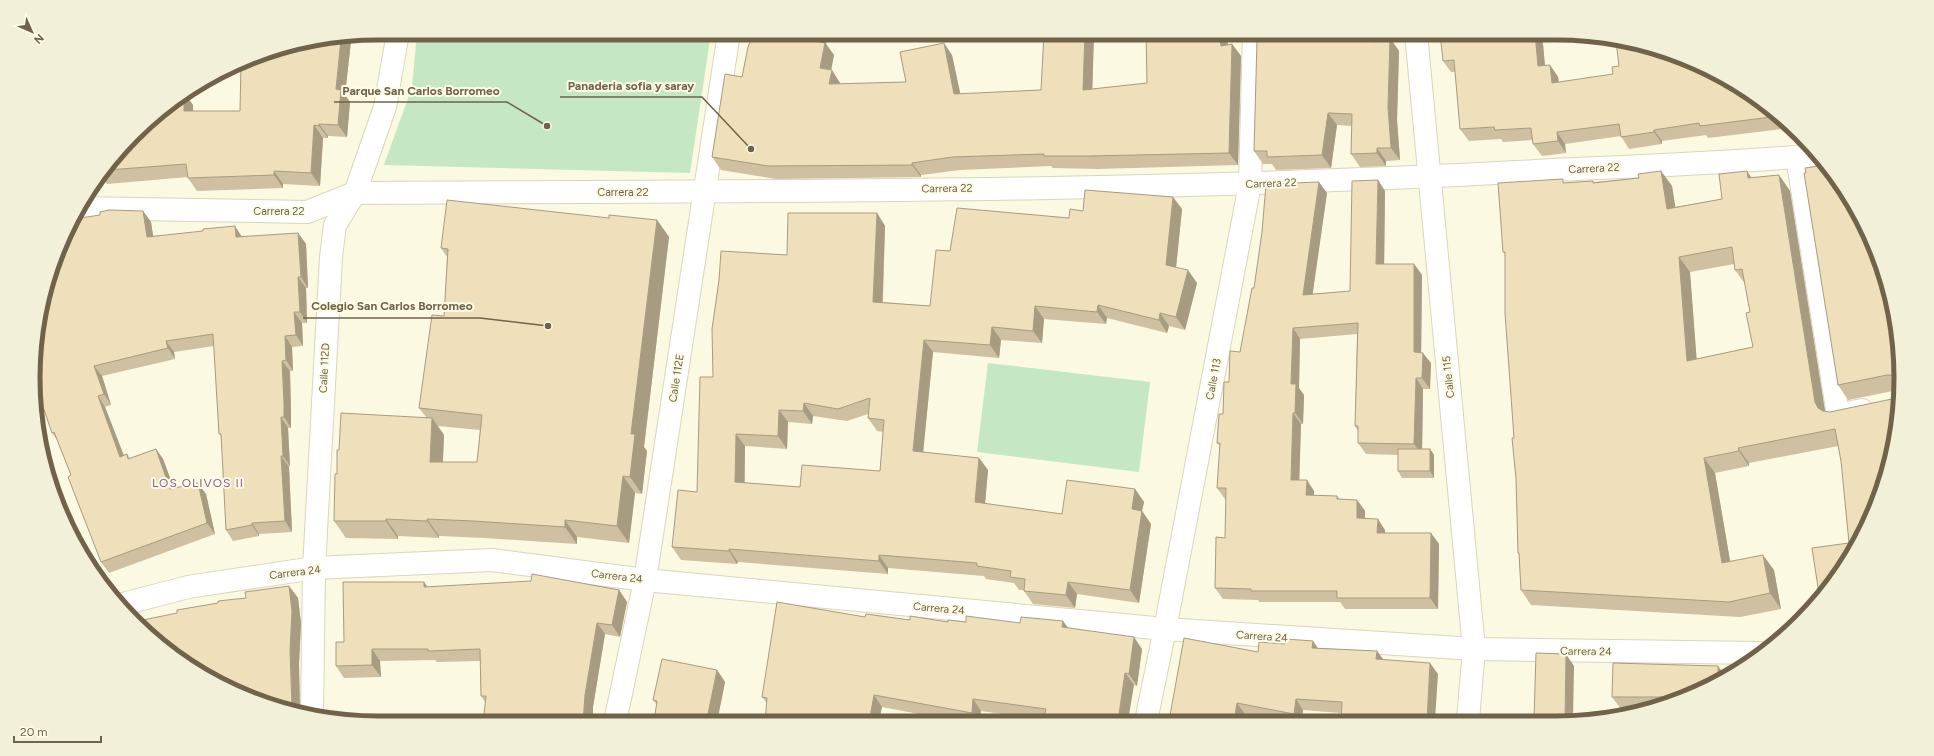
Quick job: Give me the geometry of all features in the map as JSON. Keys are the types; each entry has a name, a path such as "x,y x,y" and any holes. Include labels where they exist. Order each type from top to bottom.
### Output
{"street":[{"name":"Calle 112D","path":"312,710 314,568 330,258 335,225 355,193 385,107 397,40"},
{"name":"Calle 112E","path":"616,716 645,580 728,40"},
{"name":"Calle 113","path":"1147,716 1166,630 1250,184 1254,40"},
{"name":"Calle 115","path":"1417,40 1428,177 1474,649 1468,716"},
{"name":"Carrera 22","path":"86,208 307,212 355,193 704,191 1250,184 1428,177 1811,156"},
{"path":"1797,157 1838,415 1884,406"},
{"name":"Carrera 24","path":"126,603 188,587 314,568 492,560 645,580 1166,630 1474,649 1752,653"}],"green space":[{"path":"416,40 710,40 690,173 384,165 412,87"},
{"path":"988,363 1150,382 1139,472 977,452"}],"building":[{"path":"751,40 815,40 825,43 820,68 832,70 829,84 906,82 900,52 944,43 954,94 1041,90 1044,40 1085,40 1083,90 1147,83 1146,40 1220,40 1221,46 1232,44 1229,153 1089,156 1044,156 1044,154 952,157 912,163 912,165 768,166 712,157 725,74 742,77 748,47"},
{"path":"1257,40 1374,40 1374,42 1390,40 1388,107 1391,148 1377,148 1377,153 1351,154 1352,114 1328,113 1322,155 1267,157 1267,151 1254,151"},
{"path":"1441,40 1536,40 1538,66 1550,65 1552,83 1613,74 1612,67 1619,66 1617,45 1622,46 1665,58 1705,75 1744,97 1771,117 1700,126 1699,123 1621,137 1619,124 1557,132 1558,141 1533,144 1531,128 1495,130 1494,127 1460,129 1454,60 1443,61"},
{"path":"341,42 336,89 341,90 338,125 314,125 311,173 274,171 274,175 188,178 186,164 112,170 139,139 155,124 184,101 184,111 240,111 241,70 269,58 312,46"},
{"path":"1819,166 1824,172 1849,209 1868,249 1876,269 1888,312 1894,375 1887,375 1838,385 1804,173 1806,173 1805,168"},
{"path":"1661,171 1667,209 1722,199 1719,174 1747,171 1748,178 1779,175 1815,402 1818,408 1823,411 1830,412 1893,398 1888,444 1876,487 1849,547 1818,591 1812,548 1849,543 1841,461 1835,429 1738,448 1739,451 1704,458 1722,563 1763,555 1770,593 1729,602 1521,590 1518,553 1516,479 1512,438 1514,438 1505,313 1505,252 1503,252 1498,183 1563,179 1563,183 1593,181 1593,183 1639,178 1638,174","holes":["1732,247 1735,270 1742,269 1750,312 1746,313 1753,347 1687,361 1679,257"]},
{"path":"1378,180 1376,264 1414,264 1414,352 1423,353 1422,378 1416,378 1414,444 1358,443 1358,426 1355,426 1358,323 1293,328 1291,384 1296,384 1295,413 1293,413 1291,480 1307,480 1306,495 1337,496 1337,499 1357,500 1357,518 1378,519 1377,533 1431,533 1430,598 1337,598 1337,591 1251,591 1251,589 1215,588 1216,537 1225,538 1226,488 1217,488 1220,443 1217,443 1219,414 1223,414 1224,382 1229,382 1230,351 1240,352 1252,288 1254,288 1262,232 1266,184 1319,182 1303,295 1350,291 1352,181"},
{"path":"1085,190 1173,197 1166,265 1188,270 1176,317 1160,313 1159,320 1098,305 1097,312 1035,306 1033,331 992,327 990,345 924,340 913,451 979,458 975,502 1062,514 1067,480 1135,489 1132,509 1142,511 1130,590 1068,582 1066,595 1024,591 1025,579 1010,577 1011,571 977,566 977,563 879,555 879,561 729,549 729,551 672,547 678,490 697,492 700,377 713,377 712,329 719,280 721,251 787,255 788,213 877,213 873,302 930,306 936,250 950,251 957,208 1069,218 1070,209 1083,211","holes":["870,398 868,418 884,420 880,471 802,465 800,487 735,482 736,434 778,436 779,410 803,411 804,403 838,409"]},
{"path":"447,200 609,218 609,215 657,220 631,434 635,434 630,477 623,476 617,526 565,520 565,527 427,519 427,521 386,519 386,521 334,521 335,474 337,474 337,450 339,450 341,413 432,418 430,462 477,462 482,415 419,408 432,315 444,316 448,249 441,248"},
{"path":"109,210 143,211 147,237 235,226 236,237 298,233 301,277 298,277 300,312 294,312 296,335 285,336 286,360 282,361 284,417 281,417 283,456 281,456 285,521 252,523 252,525 226,530 221,434 219,434 213,334 166,341 168,348 94,366 104,394 98,396 120,457 127,454 128,459 156,449 170,489 198,483 207,523 101,562 68,477 71,475 54,432 52,433 41,401 40,378 46,312 58,269 81,218 100,215 100,212"},
{"path":"1398,449 1430,449 1430,471 1398,471"},
{"path":"532,574 619,590 612,625 597,623 585,695 583,716 484,716 486,696 481,696 480,649 428,651 428,649 372,649 372,665 336,666 336,642 344,642 343,582 424,582 424,587 531,581"},
{"path":"289,586 292,611 290,651 292,704 269,698 249,690 209,671 172,646 143,620 177,613 177,610 218,603 218,601 246,598 245,592"},
{"path":"777,602 865,617 866,614 910,620 910,616 948,622 948,620 966,622 966,616 1020,623 1021,617 1063,621 1062,627 1134,637 1129,674 1125,673 1119,716 1044,716 1046,709 973,699 972,713 874,695 870,716 766,716 767,698 762,697"},
{"path":"1184,638 1258,652 1259,642 1285,644 1286,639 1313,641 1312,648 1377,651 1376,659 1430,663 1427,716 1341,716 1342,702 1296,699 1294,714 1237,703 1235,716 1170,716"},
{"path":"1536,653 1566,654 1565,716 1534,716"},
{"path":"662,659 717,670 708,714 711,714 711,716 655,716 657,701 653,700"},
{"path":"1613,663 1718,666 1719,674 1668,697 1612,697"}],"place":[{"name":"Parque San Carlos Borromeo","path":"547,126"},
{"name":"Panaderia sofia y saray","path":"751,149"},
{"name":"Colegio San Carlos Borromeo","path":"548,326"}],"district":[{"name":"LOS OLIVOS II","path":"198,483"}]}
